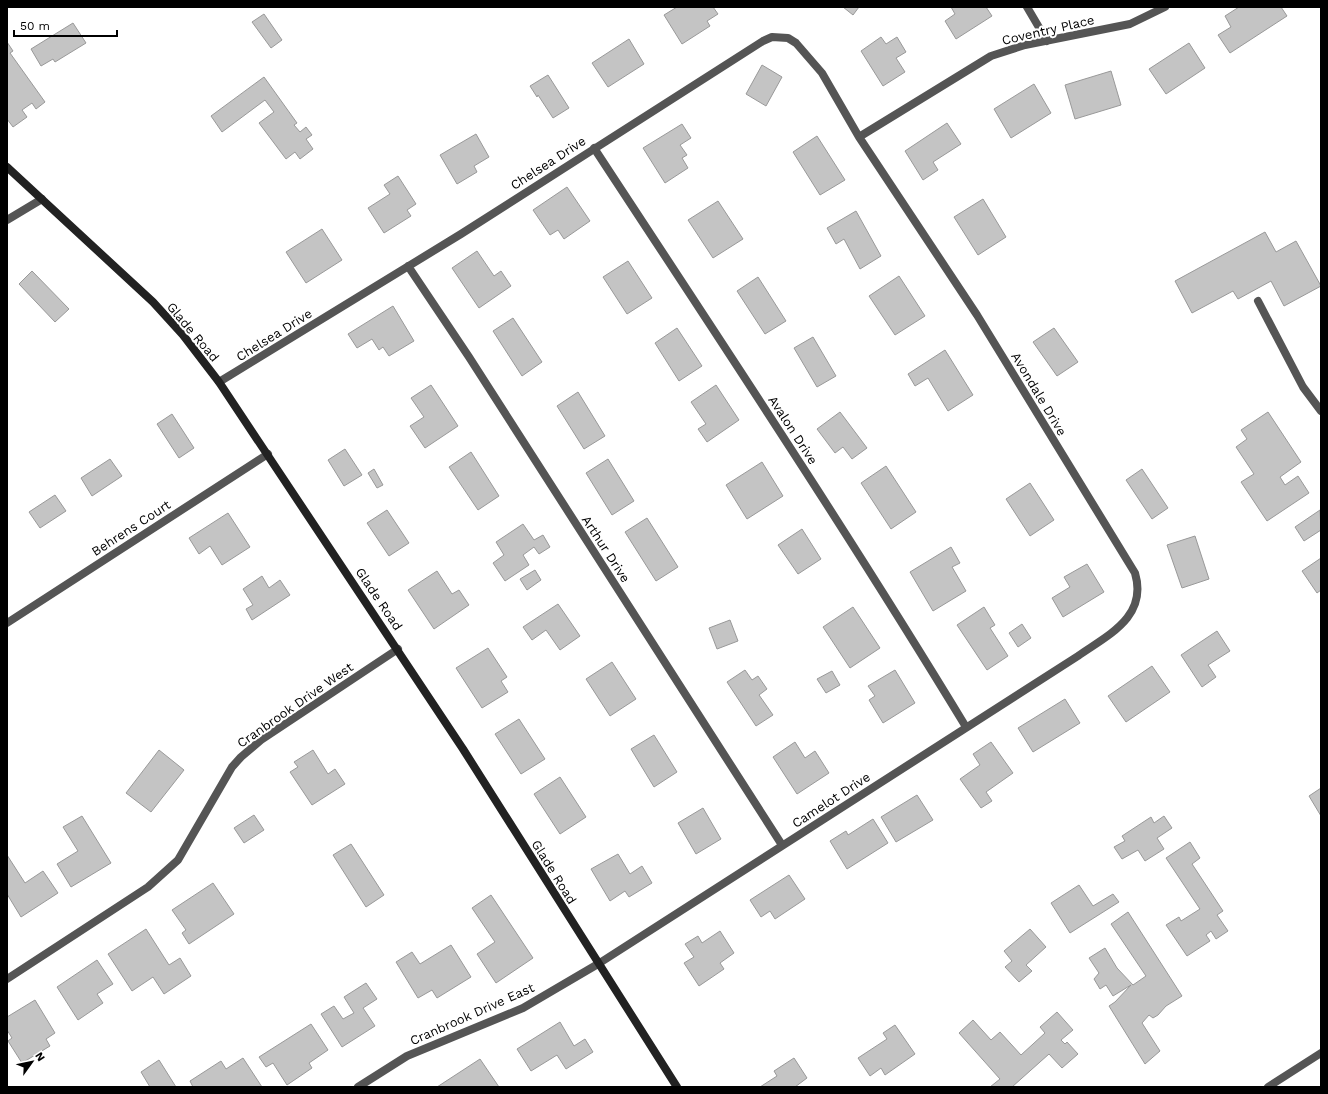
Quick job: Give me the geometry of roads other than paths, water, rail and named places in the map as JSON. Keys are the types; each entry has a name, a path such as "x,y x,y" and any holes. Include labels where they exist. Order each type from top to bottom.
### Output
{"main road":[{"name":"Glade Road","path":"7,167 153,302 183,335 219,382 398,649 677,1087"}],"street":[{"path":"1027,7 1047,41"},
{"name":"Coventry Place","path":"859,137 991,56 1026,45 1130,24 1165,7"},
{"name":"Chelsea Drive","path":"219,382 408,266 772,37 788,38 796,43 822,73 859,137"},
{"name":"Avondale Drive","path":"859,137 977,315 1135,573 1138,585 1135,607 1130,616 1117,628 1078,656"},
{"name":"Avalon Drive","path":"594,148 748,382 909,632 966,727"},
{"path":"7,220 42,199"},
{"name":"Arthur Drive","path":"408,266 469,357 782,845"},
{"path":"1258,301 1303,387 1321,411"},
{"name":"Behrens Court","path":"7,623 268,454"},
{"name":"Cranbrook Drive West","path":"7,979 148,887 178,860 232,767 240,756 261,740 398,649"},
{"name":"Camelot Drive","path":"598,964 1078,656"},
{"name":"Cranbrook Drive East","path":"358,1087 407,1056 523,1008 598,964"},
{"path":"1268,1087 1321,1053"}]}
